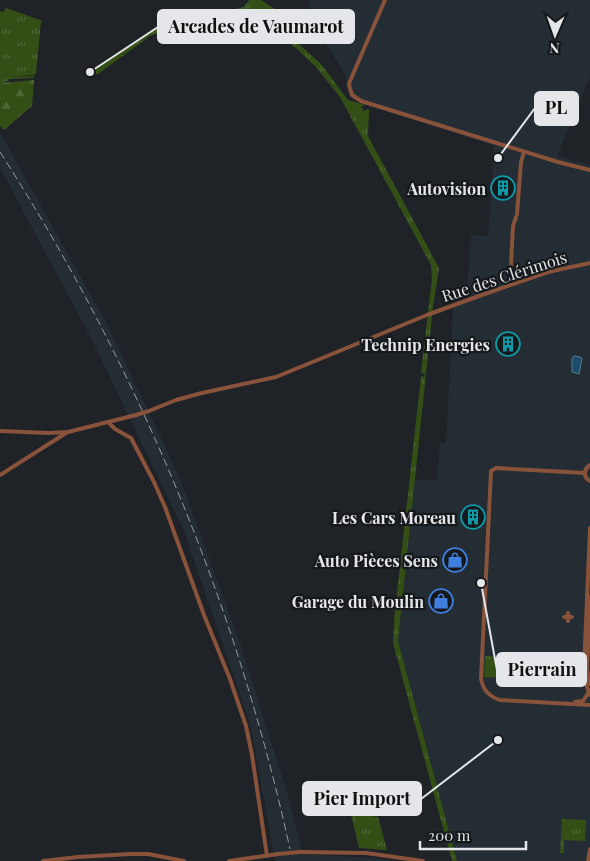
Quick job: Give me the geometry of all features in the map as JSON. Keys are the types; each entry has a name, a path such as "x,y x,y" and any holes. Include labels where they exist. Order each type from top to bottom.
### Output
{"street":[{"path":"385,0 350,81 349,85 352,95 361,101 524,152 590,170"},
{"path":"510,285 513,226 524,152"},
{"name":"Rue des Clérimois","path":"68,432 136,415 193,396 276,377 427,315 548,272 590,262"},
{"path":"108,422 115,429 131,438 154,482 230,679 246,726 252,754 267,856"},
{"path":"0,431 33,433 68,432"},
{"path":"0,476 68,432"},
{"path":"590,465 585,473 586,478 590,481"},
{"path":"585,473 496,468 492,470 490,476 481,682 486,692 496,699 590,705"},
{"path":"556,702 579,702 589,694 585,681 584,664 590,528"},
{"path":"590,597 587,669 590,684"},
{"path":"588,861 590,850"},
{"path":"229,861 300,852 366,853 423,861"},
{"path":"43,861 130,854 148,854 184,861"}],"shaded area":[{"path":"308,0 590,0 590,77 557,156 590,165 590,861 457,861 398,641 415,480 437,480 440,443 446,443 453,308 466,303 471,235 488,236 494,146 353,100 349,94 345,74 319,34"},
{"path":"0,132 107,324 179,476 240,643 287,792 301,849 300,854 374,858 393,861 275,861 250,724 184,531 89,334 0,168"}],"green space":[{"path":"249,0 261,0 279,12 272,23 321,64 348,100 366,105 361,106 364,111 369,110 368,136 439,268 433,307 398,641 457,861 452,861 393,643 421,376 424,377 425,374 421,373 432,279 431,265 340,97 316,67 295,47 256,20 234,15 161,32 150,36 98,74 92,74 92,69 96,69 153,29 244,7"},
{"path":"6,8 43,21 41,22 36,73 34,75 8,77 34,76 34,78 9,79 0,83 0,11 3,12"},
{"path":"34,80 32,106 4,130 0,126 0,83"},
{"path":"485,656 535,658 534,679 484,677"},
{"path":"351,814 378,817 387,850 359,848"},
{"path":"562,819 586,820 585,841 564,840 564,853 560,853"}],"water":[{"path":"574,356 582,358 579,374 572,372 572,359"}],"railway":[{"path":"0,152 50,233 96,316 138,401 176,488 211,576 241,666 268,757 290,849"}],"place":[{"name":"Arcades de Vaumarot","path":"90,72"},
{"name":"PL","path":"498,158"},
{"name":"Autovision","path":"503,188"},
{"name":"Technip Energies","path":"508,344"},
{"name":"Les Cars Moreau","path":"473,517"},
{"name":"Auto Pièces Sens","path":"455,560"},
{"name":"Pierrain","path":"481,583"},
{"name":"Garage du Moulin","path":"441,601"},
{"name":"Pier Import","path":"498,740"}]}
